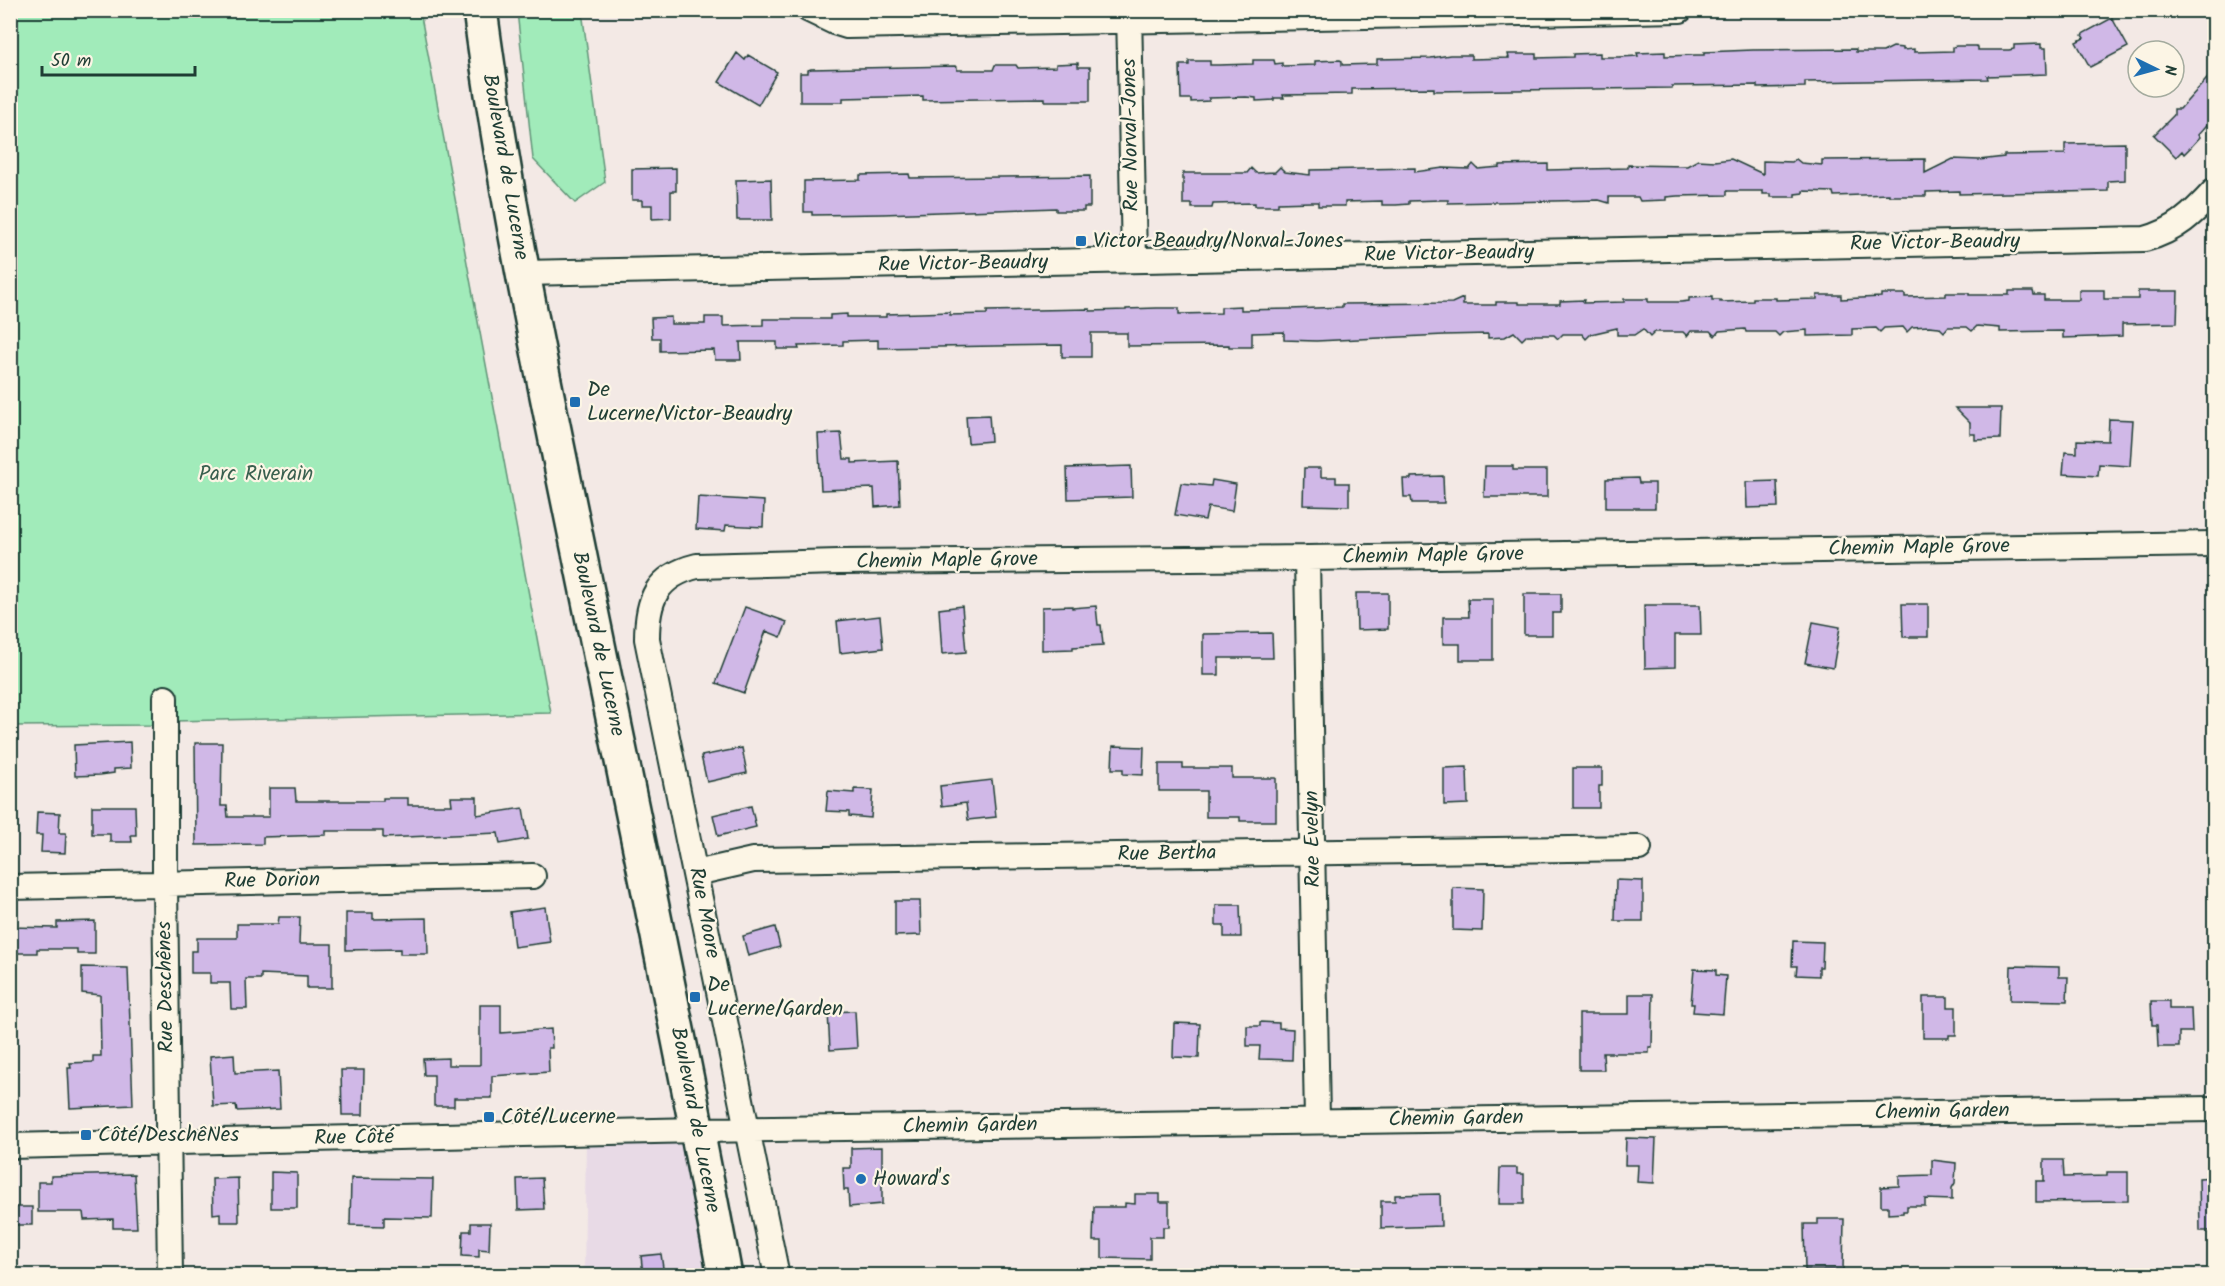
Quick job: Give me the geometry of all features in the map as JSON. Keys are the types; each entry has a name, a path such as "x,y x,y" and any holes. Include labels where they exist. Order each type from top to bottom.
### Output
{"main road":[{"name":"Boulevard de Lucerne","path":"480,10 503,162 523,273 698,1130 725,1275"}],"street":[{"path":"809,10 847,26 1129,15 1680,10"},
{"name":"Rue Norval-Jones","path":"1129,15 1134,260"},
{"name":"Rue Victor-Beaudry","path":"523,273 2145,239 2163,234 2178,226 2214,191"},
{"name":"Chemin Maple Grove","path":"658,588 681,570 697,566 838,562 1307,558 2214,544"},
{"name":"Rue Evelyn","path":"1307,558 1317,1121"},
{"name":"Rue Moore","path":"658,588 651,599 647,618 647,639 777,1275"},
{"name":"Rue Deschênes","path":"165,698 170,1275"},
{"name":"Rue Bertha","path":"696,873 753,860 1639,848"},
{"name":"Rue Dorion","path":"10,887 533,876"},
{"name":"Chemin Garden","path":"698,1130 2214,1109"},
{"name":"Rue Côté","path":"10,1146 698,1130"}],"shaded area":[{"path":"683,1138 709,1275 584,1276 586,1140"}],"green space":[{"name":"Parc Riverain","path":"10,11 420,11 551,713 174,721 154,725 11,726"},
{"path":"517,11 582,11 605,182 575,203 533,159"}],"building":[{"path":"2112,18 2126,43 2126,48 2090,67 2076,42 2084,38 2082,35"},
{"path":"2041,44 2041,48 2046,48 2047,74 1987,76 1988,79 1805,82 1805,87 1757,88 1757,85 1434,91 1434,88 1352,89 1352,94 1283,95 1284,98 1274,98 1274,100 1256,101 1256,98 1246,97 1209,98 1209,101 1191,102 1191,99 1181,99 1180,65 1189,65 1189,61 1210,61 1210,65 1219,65 1253,64 1253,60 1274,60 1275,64 1282,63 1282,66 1315,65 1315,61 1340,60 1342,65 1377,64 1377,59 1431,58 1450,55 1471,55 1471,59 1509,58 1508,54 1536,54 1536,58 1573,57 1573,54 1600,53 1600,57 1619,57 1638,56 1637,53 1665,52 1665,56 1704,55 1704,52 1753,50 1856,49 1856,52 1883,52 1893,47 1903,48 1903,50 1914,49 1914,52 1953,51 1953,47 1956,46 1976,46 1978,50 2009,50 2014,49 2014,45"},
{"path":"737,53 745,60 748,55 777,72 758,105 719,82"},
{"path":"1078,63 1078,67 1090,67 1090,101 1045,101 1045,98 923,100 923,96 843,98 843,102 800,102 800,73 808,73 811,69 955,66 957,70 993,70 995,65 1016,65 1018,68 1056,67 1056,64"},
{"path":"2214,71 2214,117 2191,147 2184,154 2182,151 2176,157 2154,135 2174,115 2174,109 2180,109"},
{"path":"2125,143 2125,180 2108,181 2108,191 1959,194 1959,191 1926,192 1926,196 1889,196 1889,194 1834,196 1833,192 1803,191 1803,193 1795,194 1795,197 1771,197 1771,194 1763,194 1763,191 1727,191 1727,195 1677,196 1666,197 1666,200 1640,201 1638,197 1609,197 1609,203 1599,200 1448,203 1448,200 1441,200 1409,201 1409,204 1396,205 1382,205 1382,201 1345,202 1345,206 1318,206 1318,202 1278,203 1278,206 1255,206 1255,203 1213,204 1212,208 1192,208 1192,204 1183,204 1183,173 1247,173 1251,168 1256,173 1275,172 1280,167 1285,172 1310,175 1310,170 1415,168 1415,172 1443,168 1469,169 1473,164 1478,169 1500,167 1500,165 1548,164 1548,170 1628,168 1628,165 1687,166 1698,160 1731,159 1763,174 1763,161 1792,162 1796,159 1801,163 1822,165 1822,160 1925,159 1925,173 1953,159 1979,160 2004,157 2004,155 2065,154 2065,144"},
{"path":"676,168 676,191 671,191 671,218 652,219 652,205 642,205 642,200 632,200 632,169"},
{"path":"909,174 910,178 1090,176 1090,207 1084,207 1084,211 1056,211 1056,208 883,214 812,215 812,212 804,212 804,181 860,180 860,175"},
{"path":"771,179 772,220 737,220 736,180"},
{"path":"2079,290 2104,290 2104,299 2138,299 2138,291 2178,291 2177,323 2122,324 2122,336 2063,338 2063,331 2000,332 2000,328 1977,326 1972,331 1967,327 1948,327 1944,332 1939,327 1929,326 1912,327 1907,332 1903,327 1884,328 1880,332 1876,328 1852,329 1852,335 1807,336 1807,330 1783,332 1779,336 1775,332 1746,332 1745,329 1719,331 1715,336 1710,331 1691,331 1687,336 1683,332 1655,332 1650,337 1643,329 1634,335 1617,335 1617,328 1591,334 1586,339 1582,334 1563,334 1558,339 1554,335 1527,335 1522,340 1514,332 1505,337 1488,338 1488,334 1316,341 1284,340 1284,332 1252,333 1252,347 1229,347 1229,345 1127,346 1127,333 1091,333 1091,357 1062,357 1062,345 878,348 878,340 843,341 843,345 798,346 799,349 777,349 777,342 740,342 741,360 715,360 714,350 660,351 660,338 652,338 651,318 671,317 671,324 705,324 705,317 723,317 723,326 763,325 763,319 830,319 830,315 847,314 847,317 886,317 886,314 950,312 950,315 987,314 987,311 1179,308 1179,314 1221,313 1221,307 1241,306 1241,310 1291,309 1342,307 1342,304 1452,303 1463,298 1463,305 1496,305 1496,302 1560,304 1560,301 1584,300 1583,303 1624,302 1624,299 1681,302 1689,301 1689,298 1712,297 1712,300 1720,300 1720,302 1753,301 1753,298 1817,299 1817,295 1841,295 1841,299 1881,297 1881,294 1905,294 1905,297 1946,296 1946,293 2009,295 2009,291 2033,291 2034,295 2044,295 2044,300 2079,300"},
{"path":"1955,408 2001,408 2000,439 1975,440 1975,434 1970,434 1970,423"},
{"path":"989,415 991,441 968,443 966,416"},
{"path":"2109,419 2133,420 2130,466 2099,464 2098,476 2063,474 2065,452 2077,453 2077,440 2108,441"},
{"path":"841,433 844,459 852,459 852,463 898,461 900,505 875,507 874,488 821,490 818,434"},
{"path":"1131,466 1132,497 1068,499 1067,468"},
{"path":"1485,466 1513,466 1513,470 1547,470 1547,497 1484,497"},
{"path":"1304,468 1321,468 1321,477 1336,477 1336,483 1349,483 1349,506 1303,505"},
{"path":"1443,476 1444,503 1412,503 1411,497 1404,497 1403,479"},
{"path":"1638,478 1639,483 1655,483 1655,508 1606,508 1606,479"},
{"path":"1212,480 1236,484 1232,511 1208,507 1205,520 1175,515 1181,483 1211,486"},
{"path":"1777,481 1778,507 1747,508 1746,482"},
{"path":"698,497 764,501 763,527 726,525 725,531 696,529"},
{"path":"1356,593 1388,593 1388,629 1357,630"},
{"path":"1524,594 1561,594 1561,613 1552,613 1552,635 1524,635"},
{"path":"1468,599 1493,599 1493,660 1460,660 1460,644 1443,644 1443,617 1469,617"},
{"path":"1902,604 1928,604 1928,637 1903,637"},
{"path":"1644,605 1700,605 1701,635 1675,635 1675,667 1645,668"},
{"path":"962,606 966,652 942,654 939,609"},
{"path":"1072,606 1072,608 1096,606 1103,645 1042,650 1042,607"},
{"path":"745,607 787,622 781,637 766,631 744,693 716,683"},
{"path":"880,616 883,648 840,653 837,621"},
{"path":"1813,622 1840,627 1833,668 1805,663"},
{"path":"1272,633 1273,658 1219,658 1219,675 1203,675 1203,634"},
{"path":"130,742 131,768 114,769 114,773 100,775 75,776 74,745"},
{"path":"195,743 222,743 221,806 227,806 228,817 269,817 269,788 295,788 296,801 383,801 383,798 408,798 408,805 452,805 451,797 477,797 477,815 523,808 528,839 500,844 498,833 383,838 383,831 326,831 326,835 263,837 263,844 196,845"},
{"path":"1113,746 1144,747 1143,775 1123,774 1123,769 1112,769"},
{"path":"742,748 747,773 707,782 701,756"},
{"path":"1159,764 1183,764 1183,768 1232,768 1232,778 1276,778 1276,821 1240,821 1240,817 1206,817 1206,791 1159,791"},
{"path":"1467,767 1468,804 1444,805 1444,768"},
{"path":"1573,768 1602,768 1599,808 1573,808"},
{"path":"992,780 996,817 968,820 966,803 942,806 940,786"},
{"path":"854,789 873,790 871,818 849,816 849,812 826,811 828,791 854,793"},
{"path":"92,806 135,806 136,835 131,835 132,842 110,842 110,834 92,834"},
{"path":"751,806 756,827 718,836 713,815"},
{"path":"37,812 60,813 59,833 66,833 65,853 41,852 42,835 36,835"},
{"path":"1616,880 1643,881 1643,921 1615,921"},
{"path":"1453,888 1483,889 1482,931 1453,930"},
{"path":"895,901 920,901 921,935 895,936"},
{"path":"1216,905 1240,905 1241,937 1224,937 1224,925 1216,925"},
{"path":"545,907 550,942 514,947 510,912"},
{"path":"346,913 373,913 373,919 427,918 428,954 400,954 400,949 346,950"},
{"path":"279,917 300,917 299,944 332,944 332,988 307,988 307,976 261,974 261,979 246,979 247,1009 231,1009 230,983 210,983 210,973 191,973 191,951 197,951 197,938 237,938 237,924 278,924"},
{"path":"95,921 95,954 77,954 77,949 37,949 37,953 10,953 10,927 57,928 57,922"},
{"path":"775,927 780,947 748,956 743,936"},
{"path":"1793,941 1823,942 1822,967 1819,967 1819,976 1796,975 1797,966 1792,966"},
{"path":"2011,966 2059,967 2059,977 2068,977 2067,1001 2010,1000"},
{"path":"82,967 128,968 133,1105 70,1108 68,1068 71,1068 70,1063 93,1062 93,1056 101,1056 100,995 82,993"},
{"path":"1694,969 1716,970 1716,975 1726,976 1723,1014 1693,1012 1694,1004 1691,1004"},
{"path":"1629,994 1653,994 1652,1047 1649,1047 1649,1053 1603,1053 1604,1070 1579,1070 1579,1014 1629,1014"},
{"path":"1923,997 1948,997 1948,1007 1956,1007 1956,1035 1949,1035 1949,1038 1923,1038"},
{"path":"2151,1001 2169,1001 2169,1009 2191,1009 2192,1032 2179,1032 2179,1047 2158,1047 2157,1025 2152,1025"},
{"path":"480,1005 501,1005 501,1033 551,1029 552,1048 548,1048 549,1072 492,1076 492,1098 454,1098 454,1106 434,1106 434,1075 424,1075 423,1059 448,1058 448,1065 480,1065"},
{"path":"855,1011 857,1048 830,1050 828,1012"},
{"path":"1260,1022 1279,1023 1279,1028 1293,1029 1292,1060 1259,1059 1260,1046 1247,1046 1247,1026 1260,1026"},
{"path":"1174,1023 1200,1024 1199,1058 1173,1057"},
{"path":"234,1054 235,1073 278,1071 280,1109 237,1111 236,1105 213,1106 210,1056"},
{"path":"341,1070 364,1070 363,1115 342,1115"},
{"path":"1626,1138 1656,1139 1654,1183 1637,1182 1638,1165 1625,1165"},
{"name":"Howard's","path":"882,1147 882,1204 849,1207 848,1190 844,1190 843,1168 851,1168 851,1148"},
{"path":"1932,1160 1956,1163 1952,1200 1925,1199 1925,1206 1907,1206 1907,1211 1903,1213 1888,1214 1888,1206 1881,1206 1881,1187 1899,1186 1899,1176 1932,1175"},
{"path":"2044,1160 2063,1160 2064,1177 2107,1176 2107,1172 2128,1172 2128,1201 2036,1202 2036,1181 2044,1181"},
{"path":"1500,1168 1517,1168 1517,1174 1524,1174 1524,1204 1499,1204"},
{"path":"271,1172 297,1173 297,1208 271,1208"},
{"path":"134,1174 137,1228 113,1228 113,1219 84,1220 83,1212 38,1212 38,1182 51,1182 51,1176"},
{"path":"2214,1177 2214,1231 2200,1231 2199,1178"},
{"path":"238,1178 239,1222 220,1222 220,1213 213,1214 212,1179"},
{"path":"351,1178 433,1179 432,1218 384,1217 384,1226 350,1225"},
{"path":"542,1178 544,1209 518,1210 517,1179"},
{"path":"1135,1194 1160,1194 1160,1202 1169,1202 1169,1227 1163,1227 1163,1237 1150,1237 1150,1259 1102,1258 1102,1241 1093,1241 1094,1207 1125,1207 1125,1203 1135,1204"},
{"path":"1440,1194 1441,1226 1381,1228 1381,1201 1395,1201 1395,1195"},
{"path":"11,1207 32,1207 32,1225 11,1225"},
{"path":"1818,1219 1844,1219 1843,1270 1805,1270 1804,1224 1818,1224"},
{"path":"471,1223 490,1223 489,1250 479,1249 479,1257 462,1256 463,1231 471,1231"},
{"path":"661,1254 664,1275 643,1275 641,1256"}],"place":[{"name":"Victor-Beaudry/Norval-Jones","path":"1081,241"},
{"name":"De Lucerne/Victor-Beaudry","path":"575,402"},
{"name":"De Lucerne/Garden","path":"695,997"},
{"name":"Côté/Lucerne","path":"489,1117"},
{"name":"Côté/DeschêNes","path":"86,1135"},
{"name":"Howard's","path":"861,1179"}]}
